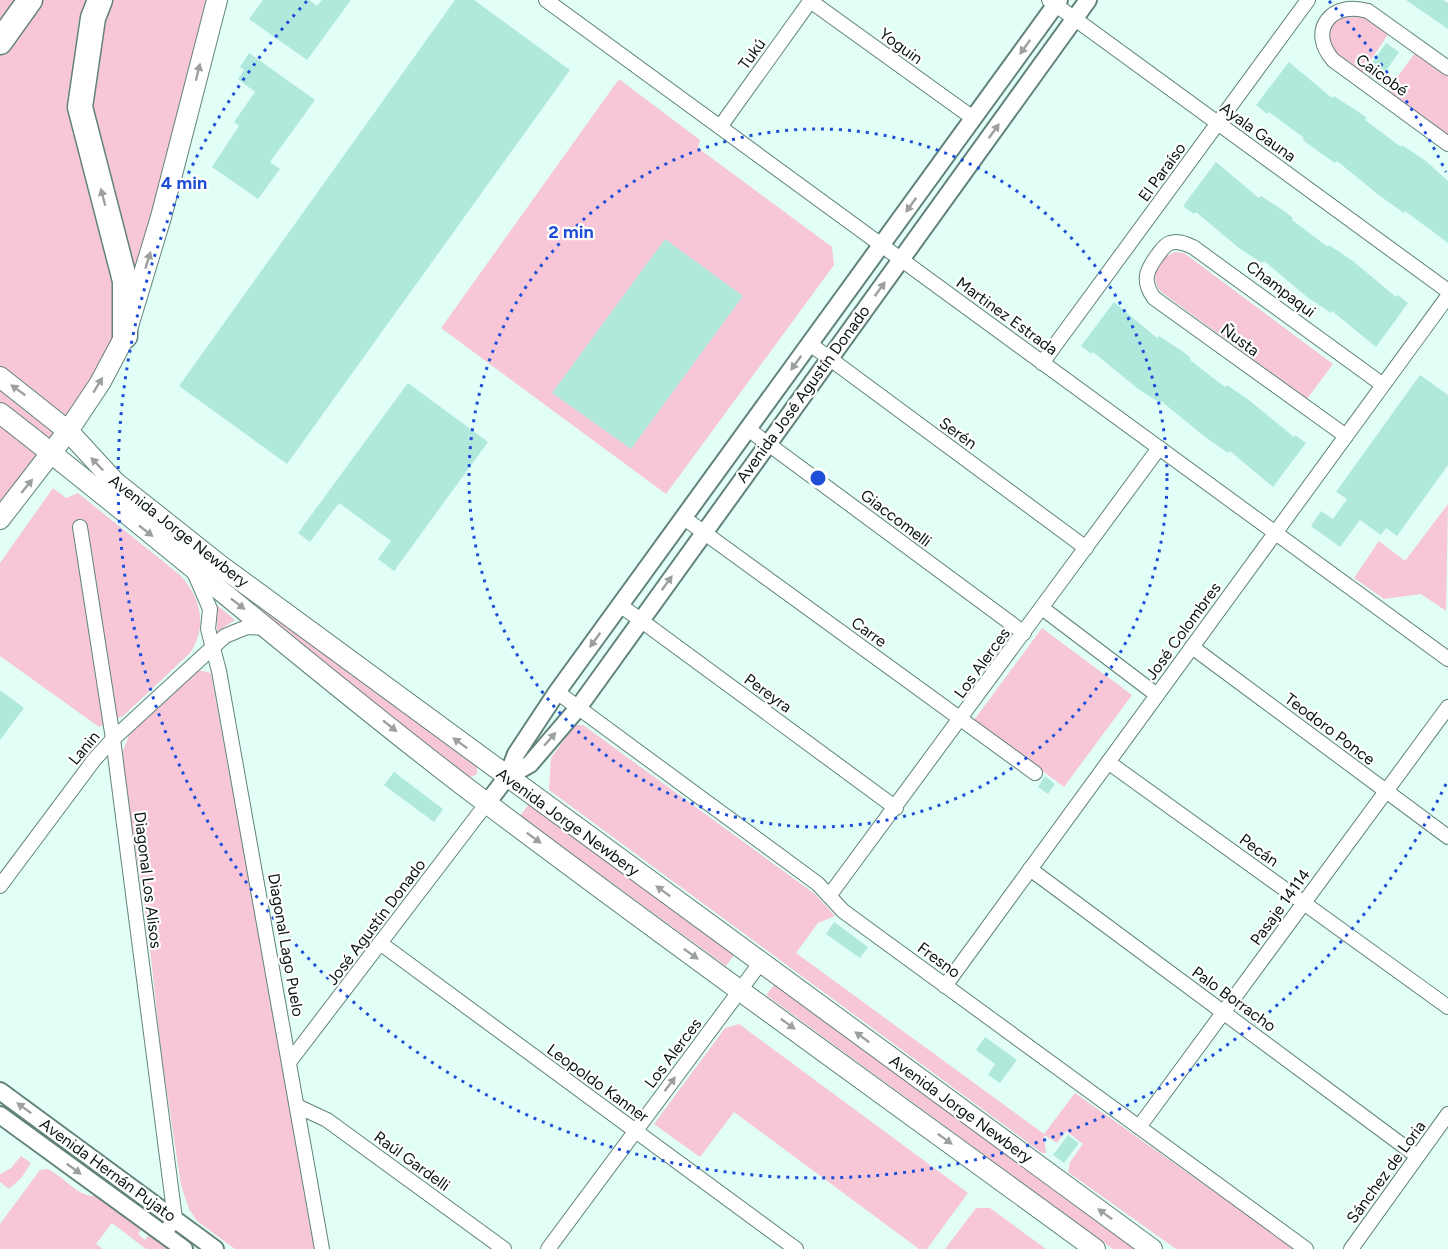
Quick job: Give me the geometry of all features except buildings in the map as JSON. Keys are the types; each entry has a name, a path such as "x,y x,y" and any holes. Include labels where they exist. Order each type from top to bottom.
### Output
{"highway":[{"path":"0,42 30,0"},
{"path":"100,0 93,18 80,107 125,281 125,336"}],"main road":[{"path":"0,519 53,453 100,383 125,336 161,217 217,0"},
{"name":"Avenida Jorge Newbery","path":"0,377 68,431 115,482 177,531 507,777 1152,1249"},
{"name":"Avenida Jorge Newbery","path":"0,413 53,453 192,568 488,803 1095,1249"}],"street":[{"name":"Martinez Estrada","path":"546,0 1448,659"},
{"name":"Tukú","path":"720,127 810,0"},
{"name":"Yoguin","path":"810,0 973,118"},
{"name":"Avenida José Agustín Donado","path":"507,777 531,764 578,708 1088,0"},
{"name":"El Paraíso","path":"1042,363 1308,0"},
{"name":"Avenida José Agustín Donado","path":"488,803 507,777 516,754 557,692 882,245 1055,2"},
{"name":"Ayala Gauna","path":"1055,2 1448,291"},
{"name":"Caicobé","path":"1448,68 1368,11 1357,7 1346,6 1327,18 1322,29 1325,51 1333,60 1448,144"},
{"name":"Champaqui","path":"1157,256 1165,245 1172,242 1181,242 1193,247 1383,385"},
{"name":"Ñusta","path":"1157,256 1147,271 1145,280 1154,298 1346,436"},
{"name":"José Colombres","path":"945,986 1448,296"},
{"name":"Serén","path":"810,344 1086,548"},
{"name":"Giaccomelli","path":"748,429 1024,633"},
{"name":"Los Alerces","path":"829,896 1159,448"},
{"name":"Carre","path":"684,518 1035,773"},
{"name":"Diagonal Los Alisos","path":"80,527 113,739 175,1219"},
{"name":"Diagonal Lago Puelo","path":"192,568 210,609 208,629 211,648 219,671 322,1249"},
{"name":"Pereyra","path":"620,605 896,808"},
{"path":"1042,608 1157,695"},
{"path":"211,648 236,630 268,628"},
{"name":"Teodoro Ponce","path":"1192,647 1448,837"},
{"name":"Lanin","path":"0,886 94,760 113,739 211,648"},
{"name":"Fresno","path":"557,692 818,884 843,911 1306,1249"},
{"name":"Pasaje 14114","path":"1139,1127 1448,707"},
{"name":"Pecán","path":"1108,762 1448,1007"},
{"name":"José Agustín Donado","path":"290,1061 488,803"},
{"name":"Palo Borracho","path":"1030,869 1418,1156"},
{"name":"Leopoldo Kanner","path":"380,943 796,1249"},
{"name":"Los Alerces","path":"548,1249 761,963"},
{"name":"Avenida Hernán Pujato","path":"0,1091 215,1249"},
{"name":"Raúl Gardelli","path":"297,1106 327,1120 504,1249"},
{"name":"Sánchez de Loria","path":"1351,1249 1448,1114"},
{"name":"Avenida Hernán Pujato","path":"0,1115 184,1249"},
{"path":"164,1234 175,1219"}],"shaded area":[{"path":"0,0 217,0 125,336 0,519"},
{"path":"1360,13 1389,33 1362,73 1334,53 1328,41 1337,20 1347,14"},
{"path":"1415,53 1448,76 1448,135 1387,91"},
{"path":"619,79 700,140 698,148 832,247 834,265 666,494 441,328"},
{"path":"1175,252 1184,253 1333,364 1307,399 1160,291 1155,279 1157,268 1164,259"},
{"path":"95,469 477,766 477,774 471,777 464,774 90,475"},
{"path":"53,488 66,498 78,493 180,575 193,593 200,612 199,633 190,653 123,716 99,727 0,656 0,563"},
{"path":"1448,504 1446,611 1421,594 1384,599 1354,578 1379,541 1405,561"},
{"path":"216,606 235,620 217,632"},
{"path":"1042,628 1132,695 1064,787 974,720"},
{"path":"198,670 211,673 317,1249 235,1249 197,1221 189,1209 181,1185 162,1059 148,931 121,755 131,731"},
{"path":"575,725 583,725 815,894 835,916 818,923 796,953 1044,1134 1075,1093 1295,1249 1176,1249 1068,1172 1070,1162 1083,1144 1066,1131 1057,1143 1044,1135 1046,1153 1042,1153 549,790 551,758"},
{"path":"529,804 734,955 726,966 520,816"},
{"path":"775,984 1138,1249 1113,1249 766,995"},
{"path":"739,1024 968,1193 927,1249 919,1249 734,1112 700,1157 654,1124 725,1028"},
{"path":"21,1156 31,1163 22,1177 9,1189 0,1182 0,1174 11,1168"},
{"path":"47,1169 77,1190 89,1196 96,1196 142,1228 138,1234 145,1240 149,1234 170,1249 146,1249 112,1223 96,1244 103,1249 0,1249 0,1224 40,1170"},
{"path":"976,1208 990,1208 1046,1249 945,1249"}]}
